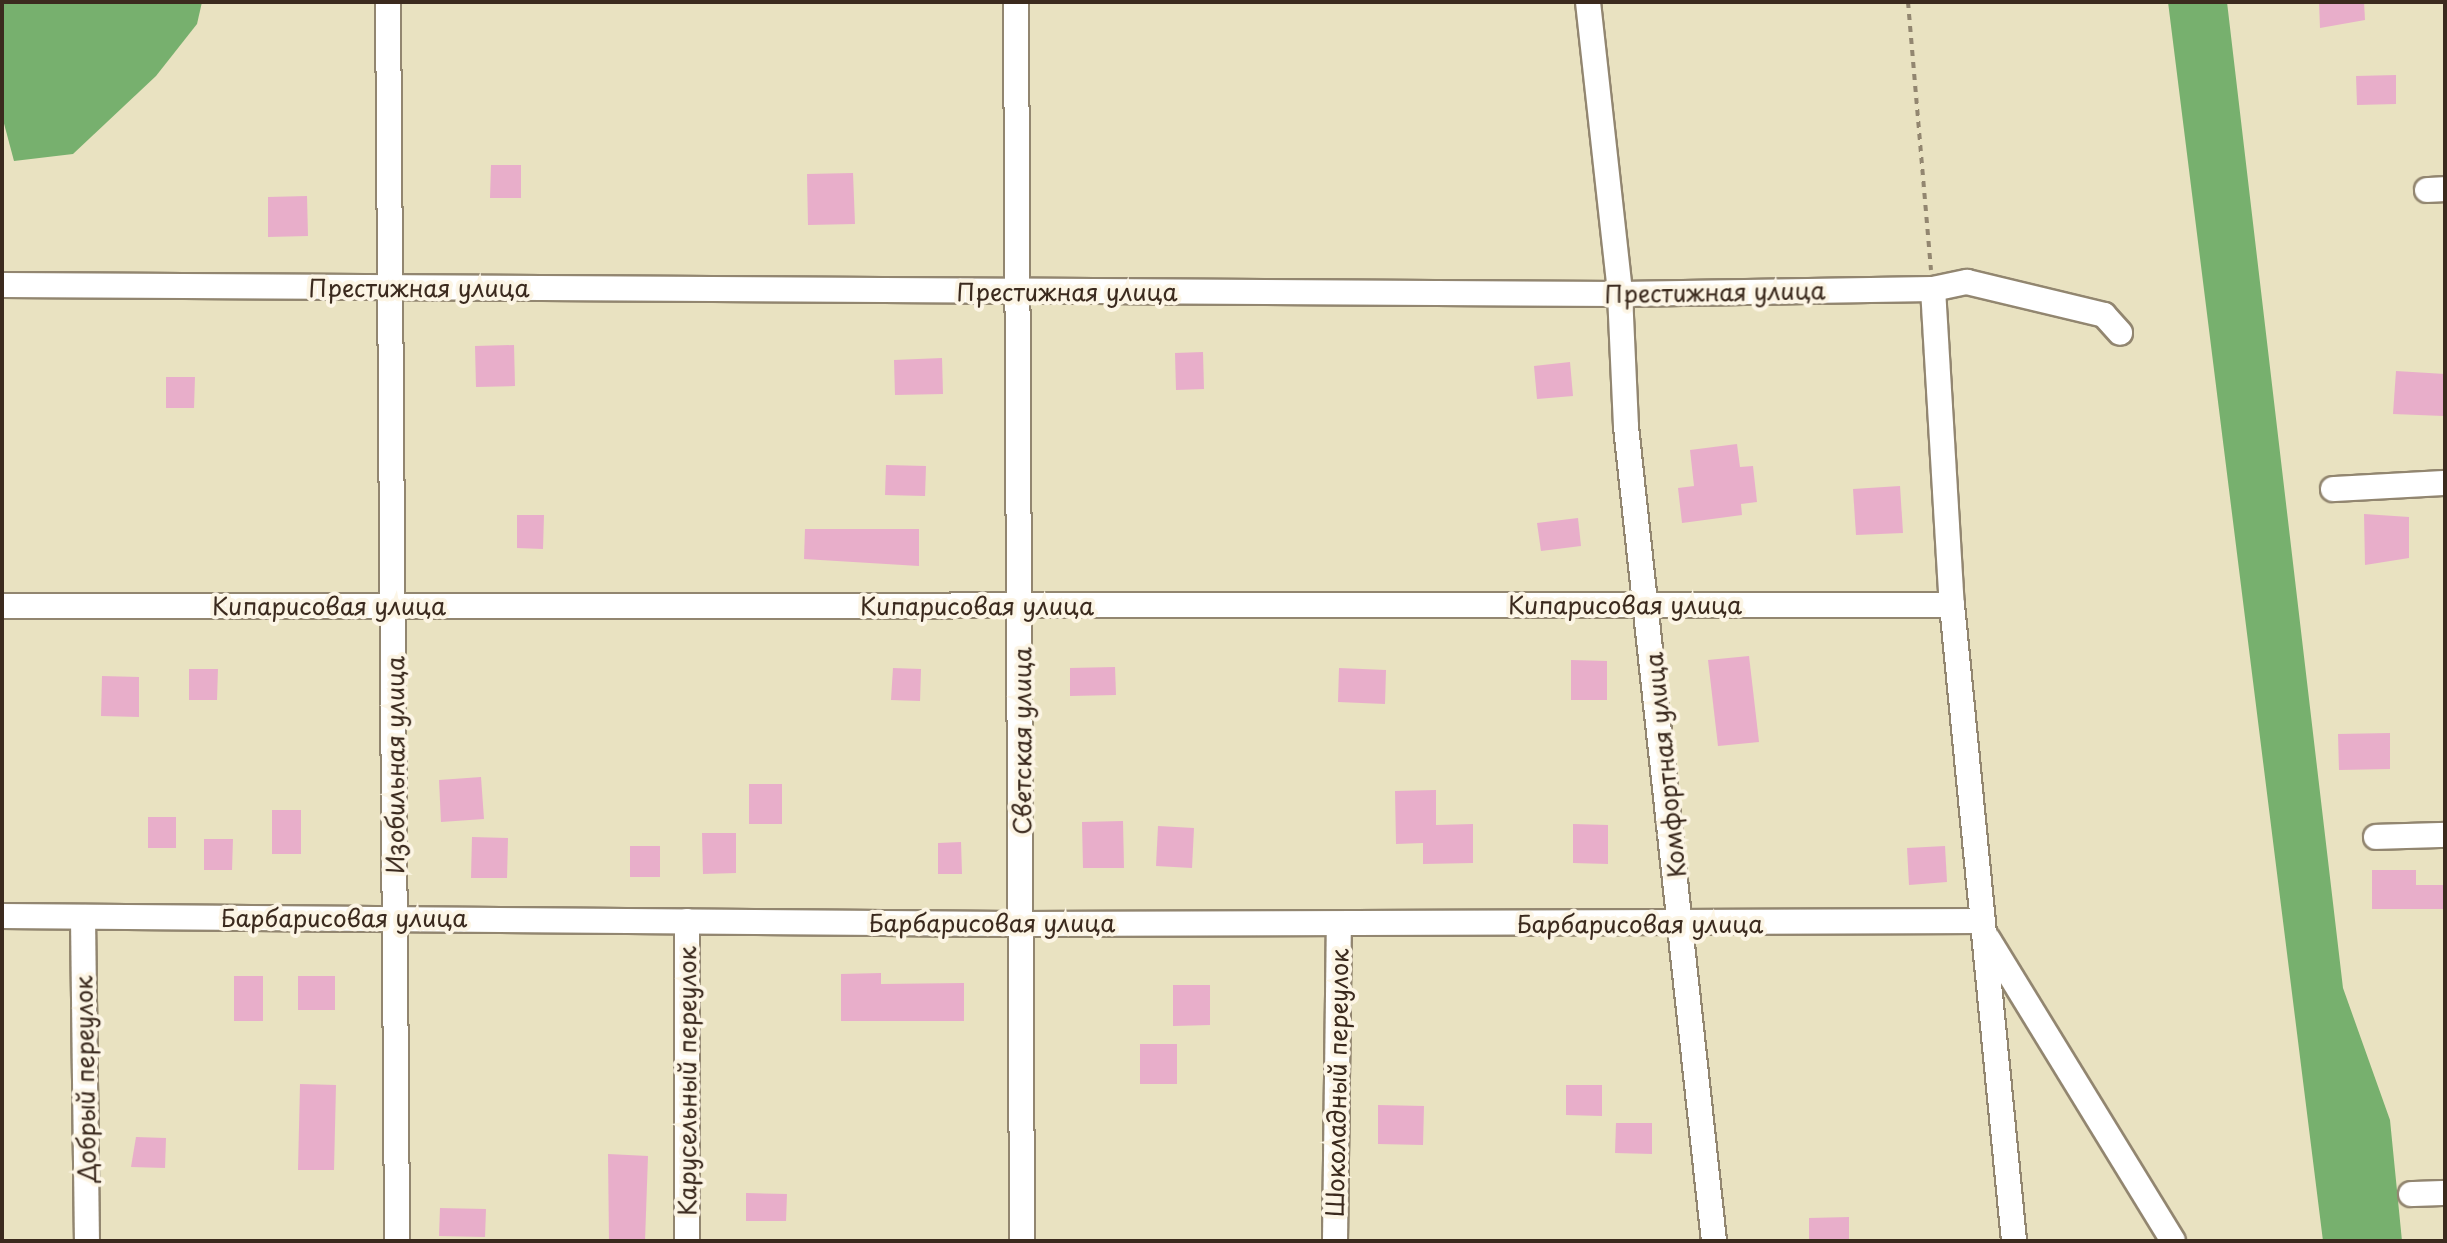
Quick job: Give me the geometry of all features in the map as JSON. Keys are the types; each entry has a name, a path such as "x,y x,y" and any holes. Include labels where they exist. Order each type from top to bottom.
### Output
{"street":[{"name":"Изобильная улица","path":"388,2 397,1241"},
{"name":"Светская улица","path":"1016,2 1022,606 1022,1241"},
{"name":"Комфортная улица","path":"1588,2 1620,294 1626,427 1649,605 1714,1241"},
{"name":"Престижная улица","path":"2,285 1620,294 1933,289 1967,282 2104,315 2120,333"},
{"path":"1933,289 1952,605 2014,1241"},
{"path":"2333,489 2445,483"},
{"name":"Кипарисовая улица","path":"2,606 1952,605"},
{"path":"2376,837 2445,835"},
{"name":"Барбарисовая улица","path":"2,916 1983,927"},
{"name":"Добрый переулок","path":"83,917 87,1241"},
{"name":"Карусельный переулок","path":"687,921 687,1241"},
{"name":"Шоколадный переулок","path":"1335,1241 1339,924"},
{"path":"1983,927 2173,1241"},
{"path":"2411,1194 2445,1193"}],"path":[{"path":"1908,2 1933,289"}],"green space":[{"path":"2,2 202,2 197,24 156,76 73,154 14,161 2,116"},
{"path":"2168,2 2227,2 2343,988 2390,1120 2402,1241 2323,1241"}],"building":[{"path":"2319,2 2364,2 2365,20 2320,28"},
{"path":"2396,75 2396,104 2357,105 2356,76"},
{"path":"491,165 521,165 521,198 490,198"},
{"path":"853,173 855,224 808,225 807,174"},
{"path":"307,196 308,236 268,237 268,197"},
{"path":"514,345 515,386 476,387 475,346"},
{"path":"1203,352 1204,389 1176,390 1175,353"},
{"path":"942,358 943,394 895,395 894,360"},
{"path":"1570,362 1573,396 1537,399 1534,366"},
{"path":"2396,371 2445,374 2444,416 2393,414"},
{"path":"166,377 195,377 194,408 166,408"},
{"path":"1737,444 1740,467 1753,466 1757,502 1741,504 1742,515 1682,523 1678,488 1694,486 1690,450"},
{"path":"886,465 926,466 925,496 885,495"},
{"path":"1900,486 1903,533 1856,535 1853,489"},
{"path":"2364,514 2409,517 2409,558 2365,565"},
{"path":"517,515 544,515 543,549 517,548"},
{"path":"1578,518 1581,546 1541,551 1537,523"},
{"path":"805,529 919,529 919,566 804,559"},
{"path":"1749,656 1759,742 1718,746 1708,660"},
{"path":"1571,660 1607,661 1607,700 1571,700"},
{"path":"1115,667 1116,695 1070,696 1070,668"},
{"path":"893,668 921,669 920,701 891,700"},
{"path":"1339,668 1386,670 1385,704 1338,702"},
{"path":"189,669 218,669 217,700 189,700"},
{"path":"102,676 139,677 139,717 101,716"},
{"path":"2390,733 2390,769 2339,770 2338,734"},
{"path":"481,777 484,819 441,822 439,780"},
{"path":"749,784 782,784 782,824 749,824"},
{"path":"1436,790 1436,825 1473,824 1473,863 1423,864 1423,843 1396,844 1395,791"},
{"path":"272,810 301,810 301,854 272,854"},
{"path":"148,817 176,817 176,848 148,848"},
{"path":"1123,821 1124,868 1083,868 1082,822"},
{"path":"1573,824 1608,825 1608,864 1573,863"},
{"path":"1158,826 1194,828 1192,868 1156,866"},
{"path":"702,833 736,833 736,873 703,874"},
{"path":"472,837 508,838 507,878 471,878"},
{"path":"204,839 233,839 232,870 204,870"},
{"path":"961,842 962,874 938,874 938,843"},
{"path":"630,846 660,846 660,877 630,877"},
{"path":"1945,846 1947,882 1909,885 1907,848"},
{"path":"2372,870 2416,870 2416,885 2445,885 2445,909 2372,909"},
{"path":"881,973 881,984 964,983 964,1021 841,1021 841,974"},
{"path":"234,976 263,976 263,1021 234,1021"},
{"path":"298,976 335,976 335,1010 298,1010"},
{"path":"1173,985 1210,985 1210,1025 1173,1026"},
{"path":"1140,1044 1177,1044 1177,1084 1140,1084"},
{"path":"300,1084 336,1085 334,1170 298,1170"},
{"path":"1566,1085 1602,1085 1602,1116 1566,1115"},
{"path":"1378,1105 1424,1106 1423,1145 1378,1144"},
{"path":"1616,1123 1652,1123 1652,1154 1615,1153"},
{"path":"136,1137 166,1138 165,1168 131,1167"},
{"path":"608,1154 648,1156 645,1241 609,1241"},
{"path":"746,1193 787,1194 786,1221 746,1221"},
{"path":"440,1208 486,1209 485,1237 439,1236"},
{"path":"1849,1217 1849,1241 1809,1241 1809,1218"}]}
